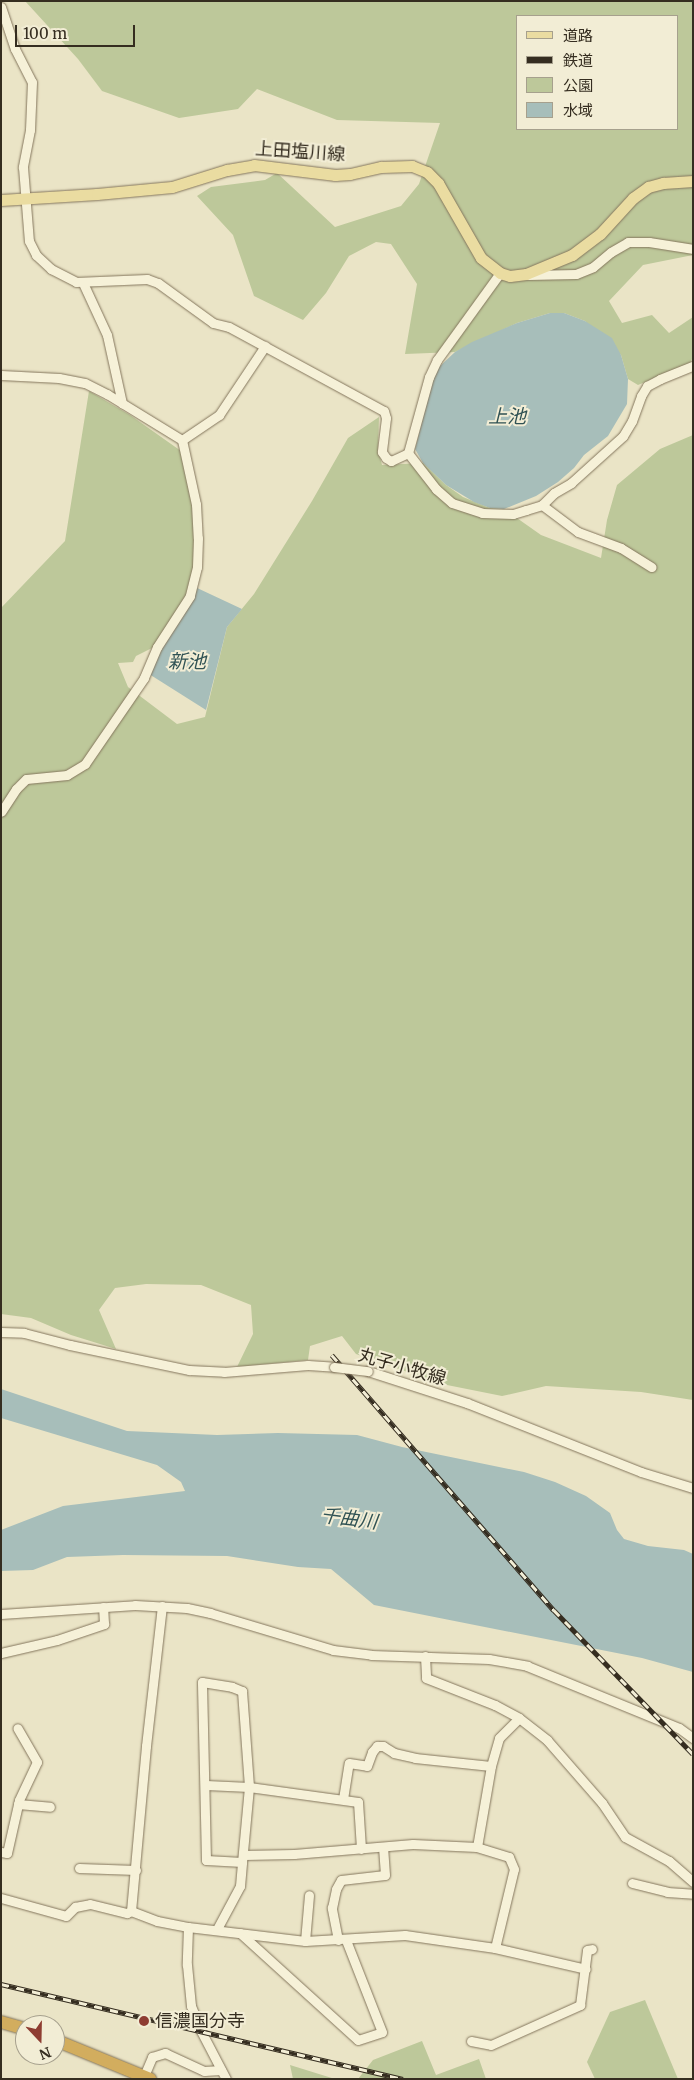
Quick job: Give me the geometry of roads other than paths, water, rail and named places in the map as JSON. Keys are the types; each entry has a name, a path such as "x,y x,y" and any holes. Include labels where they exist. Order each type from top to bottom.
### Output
{"highway":[{"path":"1,2022 15,2026"},
{"path":"65,2044 139,2076"}],"main road":[{"name":"上田塩川線","path":"1,200 172,187 227,170 254,165 336,175 350,174 380,167 412,166 427,172 438,183 481,258 500,273"},
{"path":"500,273 510,276 526,274 572,255 600,234 633,198 648,187 663,183 693,181"}],"street":[{"path":"1,7 15,49 32,82 30,130 23,167 32,249 62,276 83,283 147,279 158,284 214,323 229,327 384,411 386,418 382,452 391,461 408,453 429,377 437,360 500,273"},
{"path":"526,274 576,274 593,267 611,252 628,242 649,242 693,249"},
{"path":"83,283 107,335 122,404"},
{"path":"182,440 219,415 265,346"},
{"path":"408,453 442,495 452,503 468,510 488,514 513,514 542,505 554,493 571,483 623,436 632,421 641,396 648,386 660,379 693,366"},
{"path":"1,375 59,378 84,383 182,440 196,504 198,538 196,574 190,596 158,647 144,678 85,764 67,775 26,780 16,789 1,812"},
{"path":"542,505 578,532 621,548 651,567"},
{"name":"丸子小牧線","path":"1,1332 24,1333 70,1345 198,1370 224,1372 308,1365 368,1371 467,1403 641,1472 693,1488"},
{"path":"132,1911 146,1746 162,1606"},
{"path":"1,1614 103,1607 162,1606 210,1613 333,1650 371,1655 489,1659 527,1666 679,1728 693,1738"},
{"path":"1,1653 57,1640 104,1624 103,1607"},
{"path":"425,1656 426,1678 495,1705 519,1718 547,1740 570,1764 602,1803 626,1837 669,1861 693,1882"},
{"path":"217,1929 240,1886 243,1858 249,1787 242,1691 232,1687 202,1682 206,1785 206,1860 243,1858 414,1844 477,1847 510,1857 514,1869 495,1948"},
{"path":"477,1847 491,1766 499,1738 519,1718"},
{"path":"1,1852 7,1853 18,1804 37,1762 17,1728"},
{"path":"342,1799 348,1763 367,1766 372,1752 377,1746 383,1746 394,1752 415,1758 491,1766"},
{"path":"206,1785 249,1787 358,1802 361,1848"},
{"path":"18,1804 50,1808"},
{"path":"240,1933 358,2040 382,2032 342,1940 332,1908 336,1889 341,1880 386,1875 382,1847"},
{"path":"79,1868 136,1870"},
{"path":"632,1883 667,1892 693,1894"},
{"path":"305,1941 309,1895"},
{"path":"1,1898 66,1916 75,1907 90,1904 127,1913 132,1911 157,1921 188,1927 305,1941 406,1935 495,1948 586,1969"},
{"path":"188,1927 187,1972 191,2006 226,2079"},
{"path":"470,2041 491,2045 580,2005 587,1950 592,1949"},
{"path":"139,2076 152,2057 165,2053 204,2071 221,2070"}],"water":[{"name":"上池","path":"550,313 564,313 585,321 612,338 621,355 628,379 627,404 608,436 584,455 574,468 558,482 536,496 504,509 490,508 474,502 446,485 423,463 415,449 433,378 439,367 455,352 472,342 517,323"},
{"name":"新池","path":"195,587 242,609 227,627 206,710 149,674 159,648 189,607"},
{"name":"千曲川","path":"1,1389 127,1431 217,1435 278,1433 357,1435 402,1447 524,1472 555,1482 586,1496 610,1513 617,1530 624,1539 648,1546 684,1550 693,1554 693,1672 642,1658 374,1605 331,1569 298,1567 227,1556 123,1555 67,1557 33,1570 1,1571 1,1530 63,1506 185,1491 181,1482 157,1465 1,1418"}],"railway":[{"path":"332,1355 554,1610 693,1754"},
{"path":"1,1984 403,2079"}],"place":[{"name":"信濃国分寺","path":"144,2021"}]}
